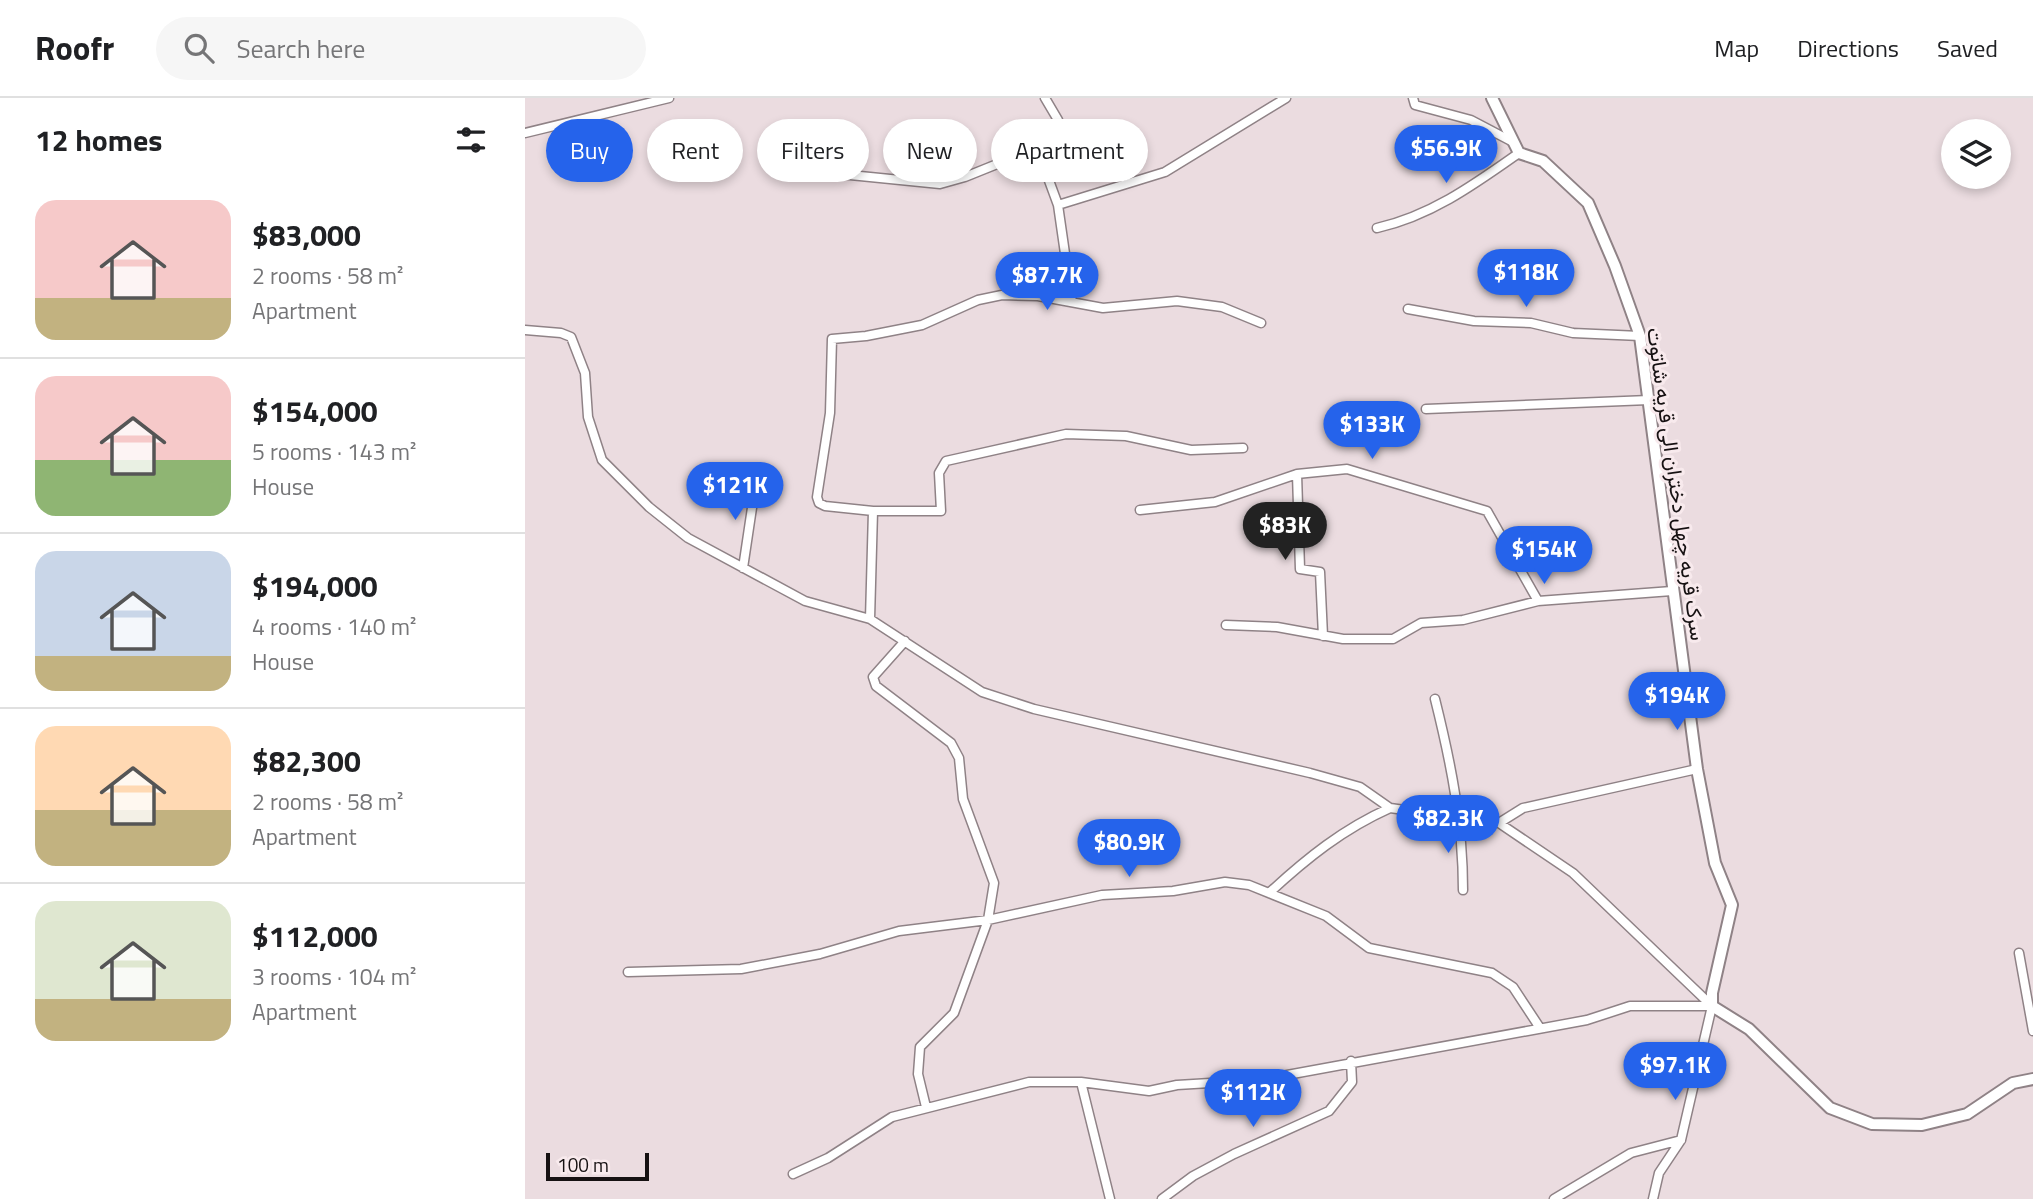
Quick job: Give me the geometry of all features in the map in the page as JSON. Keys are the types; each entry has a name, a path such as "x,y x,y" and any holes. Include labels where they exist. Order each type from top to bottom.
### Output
{"street":[{"path":"525,133 669,98"},
{"path":"1045,98 1057,119"},
{"path":"1058,205 1165,172 1286,98"},
{"path":"1413,98 1415,105 1471,120 1511,141"},
{"path":"1377,228 1409,221 1467,190 1519,153 1492,98"},
{"name":"سرک قریه چهل دختران الی قریه شاتوت","path":"1519,153 1543,161 1588,203 1615,266 1640,336 1697,769 1715,863 1732,905 1712,993 1712,1006"},
{"path":"869,177 940,184 991,167"},
{"path":"1049,182 1058,205 1072,302"},
{"path":"1243,448 1191,450 1126,436 1066,434 946,461 939,473 941,510 873,511 819,503 830,413 832,339 866,336 922,325 978,300 1002,295 1038,296 1103,308 1177,301 1222,307 1261,323"},
{"path":"1408,309 1474,321 1531,323 1573,333 1640,336"},
{"path":"525,330 561,333 571,337 585,373 588,417 602,460 649,507 688,538 805,601 870,620 982,692 1034,709 1310,773 1360,788 1390,808 1499,823 1573,873 1712,1006 1749,1029 1830,1108 1872,1124 1922,1125 1967,1114 2013,1083 2033,1079"},
{"path":"1426,409 1649,400"},
{"path":"1140,510 1215,502 1297,474 1347,469 1487,511 1538,601"},
{"path":"1297,474 1300,569 1320,572 1323,636"},
{"path":"743,568 757,481"},
{"path":"870,620 873,511"},
{"path":"1226,625 1276,627 1323,636 1393,639 1421,623 1464,620 1538,601 1672,591"},
{"path":"905,641 873,677 876,686 951,743 959,758 963,799 994,883 988,920 954,1013 920,1047 918,1074 926,1107"},
{"path":"1435,699 1452,767 1460,818 1462,890"},
{"path":"1499,823 1523,808 1697,769"},
{"path":"1269,892 1320,847 1358,822 1390,808"},
{"path":"628,972 741,969 820,954 899,931 988,920 1103,895 1173,891 1225,882 1249,885 1326,916 1369,948 1492,973 1513,987 1541,1028"},
{"path":"2019,953 2033,1031"},
{"path":"793,1174 828,1158 892,1117 1029,1082 1081,1082 1149,1091 1177,1085 1259,1080 1351,1061 1587,1020 1630,1006 1712,1006"},
{"path":"1653,1199 1660,1173 1681,1140 1712,1006"},
{"path":"1162,1199 1193,1176 1234,1154 1329,1111 1352,1082 1351,1061"},
{"path":"1081,1082 1110,1199"},
{"path":"1554,1199 1631,1153 1681,1140"}]}
